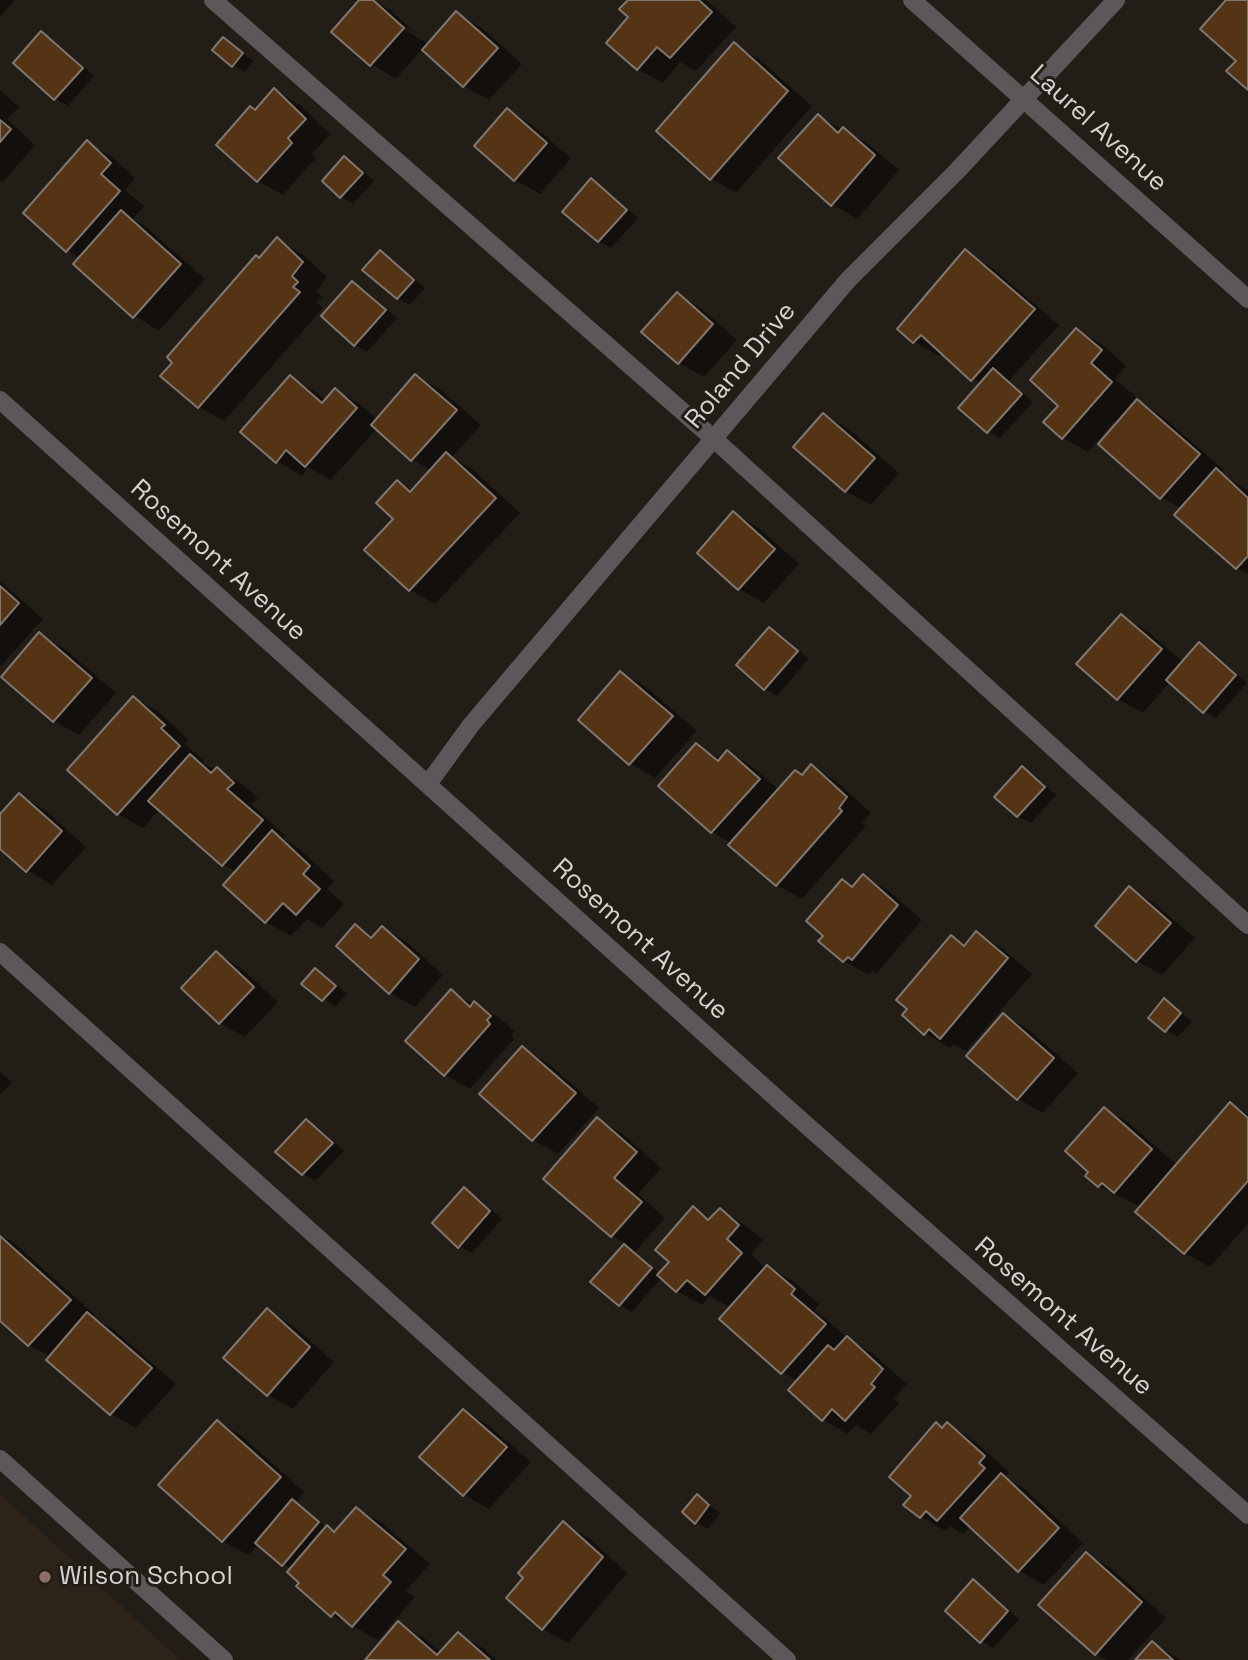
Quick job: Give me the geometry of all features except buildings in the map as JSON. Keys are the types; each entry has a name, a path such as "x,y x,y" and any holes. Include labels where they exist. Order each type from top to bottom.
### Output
{"street":[{"path":"213,0 714,439 1248,925"},
{"name":"Laurel Avenue","path":"912,0 1248,299"},
{"name":"Roland Drive","path":"428,784 471,725 848,280 1025,99 1116,0"},
{"name":"Rosemont Avenue","path":"0,400 795,1115 1248,1515"},
{"path":"0,952 787,1660"},
{"path":"0,1460 224,1660"}],"shaded area":[{"name":"Wilson School","path":"0,1494 180,1660 0,1660"}],"place":[{"name":"Wilson School","path":"45,1577"}]}
